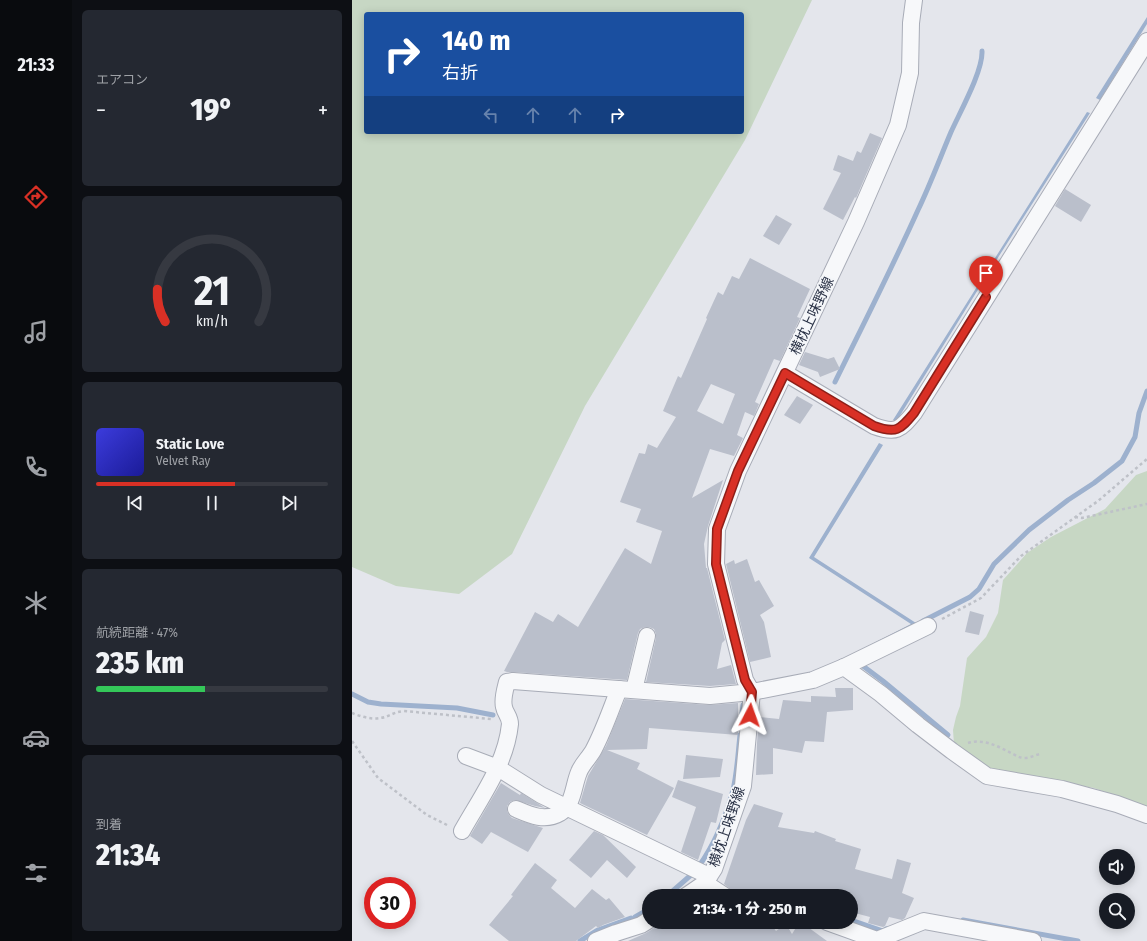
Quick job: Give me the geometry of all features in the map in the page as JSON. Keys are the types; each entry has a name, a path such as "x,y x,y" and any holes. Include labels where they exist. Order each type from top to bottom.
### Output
{"street":[{"name":"横枕上味野線","path":"695,889 707,880 714,869 743,786 752,692 745,680 716,564 717,529 738,471 856,222 898,125 910,73 911,23 914,0"},
{"path":"785,373 874,426 888,430 895,430 902,427 914,413 1147,41"},
{"path":"462,831 498,768 506,741 510,720 504,708 504,697 507,682 513,681 710,696 752,692 813,680 844,667 928,626"},
{"path":"516,809 536,817 544,817 559,813 567,807 571,799 579,771 594,749 626,690 647,636"},
{"path":"844,667 881,694 952,751 987,776 1062,789 1117,804 1147,815"},
{"path":"466,756 498,768 541,795 707,880 717,889"},
{"path":"846,929 877,940 924,922 1033,941"},
{"path":"596,941 616,932 642,924"}],"path":[{"path":"928,626 982,598 1021,556 1098,501 1147,459"},
{"path":"1141,464 1147,463"},
{"path":"1076,517 1082,518 1147,504"},
{"path":"352,713 359,716 379,719 395,712 404,711 510,720"},
{"path":"952,751 965,743 975,740 993,744 1020,757 1026,758 1040,754"},
{"path":"352,741 378,778 426,815 456,830 462,831"}],"green space":[{"path":"352,0 812,0 745,140 585,406 512,554 459,594 396,586 352,567"},
{"path":"1147,471 1147,807 1094,788 989,769 954,744 953,730 960,706 967,658 986,637 998,613 1003,580 1027,553 1051,537 1105,509 1136,475"}],"water":[{"path":"1147,17 1147,24 1100,100 1096,98"},
{"path":"1087,112 1090,113 896,422 893,420"},
{"path":"879,443 883,445 814,557 916,623 847,657 911,624 809,558"}],"building":[{"path":"870,133 882,138 856,198 855,197 843,220 823,209 841,173 833,170 838,155 853,161 857,151 861,153"},
{"path":"1065,189 1091,205 1081,222 1055,206"},
{"path":"776,215 792,224 779,245 763,236"},
{"path":"750,258 810,289 797,317 800,318 780,361 774,359 755,402 759,404 754,416 745,412 737,435 743,438 734,456 710,449 692,498 723,480 708,526 704,544 706,568 725,640 722,643 717,669 731,665 736,684 710,686 646,682 656,638 654,629 649,627 640,629 638,633 627,680 504,671 535,612 553,622 558,614 578,627 625,548 651,564 662,531 636,522 641,509 620,502 639,453 645,454 648,444 657,448 676,417 663,411 678,376 681,378 718,292 723,295 732,276 739,279","holes":["711,384 735,394 723,424 697,411"]},
{"path":"805,352 828,359 834,357 840,369 820,377 818,372 799,365"},
{"path":"797,396 813,405 800,424 784,415"},
{"path":"747,559 755,582 759,580 774,606 760,615 764,622 771,657 750,662 726,564 734,560 735,564"},
{"path":"970,611 984,615 979,635 965,632"},
{"path":"835,688 853,688 853,710 827,712 824,742 805,741 802,753 773,748 773,774 756,775 759,717 779,719 783,700 811,702 811,696 836,697"},
{"path":"625,699 709,705 738,703 738,716 740,716 738,735 649,728 647,749 607,750 640,763 637,769 674,788 647,835 580,803 588,776 606,746"},
{"path":"686,755 723,759 720,777 683,779"},
{"path":"678,780 723,794 716,823 711,822 698,860 681,852 696,807 672,797"},
{"path":"501,783 545,808 515,800 510,802 507,806 507,811 512,818 543,828 528,852 491,832 482,844 470,836"},
{"path":"754,804 783,813 778,827 814,833 815,831 836,839 835,841 861,849 855,869 892,879 897,859 911,863 902,893 914,898 905,918 902,920 889,917 885,926 883,927 868,923 870,917 858,914 858,889 730,889 724,884 746,820"},
{"path":"594,831 603,835 636,867 627,878 607,860 591,878 569,860"},
{"path":"535,863 557,880 551,888 575,908 592,889 606,900 609,898 625,917 598,928 596,926 576,941 509,941 489,925 513,896 511,895"},
{"path":"653,929 774,929 776,931 779,929 789,929 792,934 795,929 810,929 827,941 628,941"}],"waterway":[{"path":"835,382 888,275 931,181 951,132 975,80 979,69 982,51"},
{"path":"923,621 970,597 979,589 994,564 1029,530 1122,461 1135,437 1139,413 1147,391"},
{"path":"863,666 948,735"},
{"path":"352,694 368,702 381,704 457,708 493,715"},
{"path":"741,723 743,705"},
{"path":"699,866 715,840 730,800 736,777 740,735"},
{"path":"675,889 691,875"},
{"path":"635,917 642,913"},
{"path":"580,941 598,930 631,918"},
{"path":"963,920 1078,941"},
{"path":"858,922 883,931 886,929"}],"route":[{"path":"750,715 752,692 745,680 716,564 717,529 738,471 785,373 874,426 881,429 895,430 902,427 914,413 986,297"}]}
